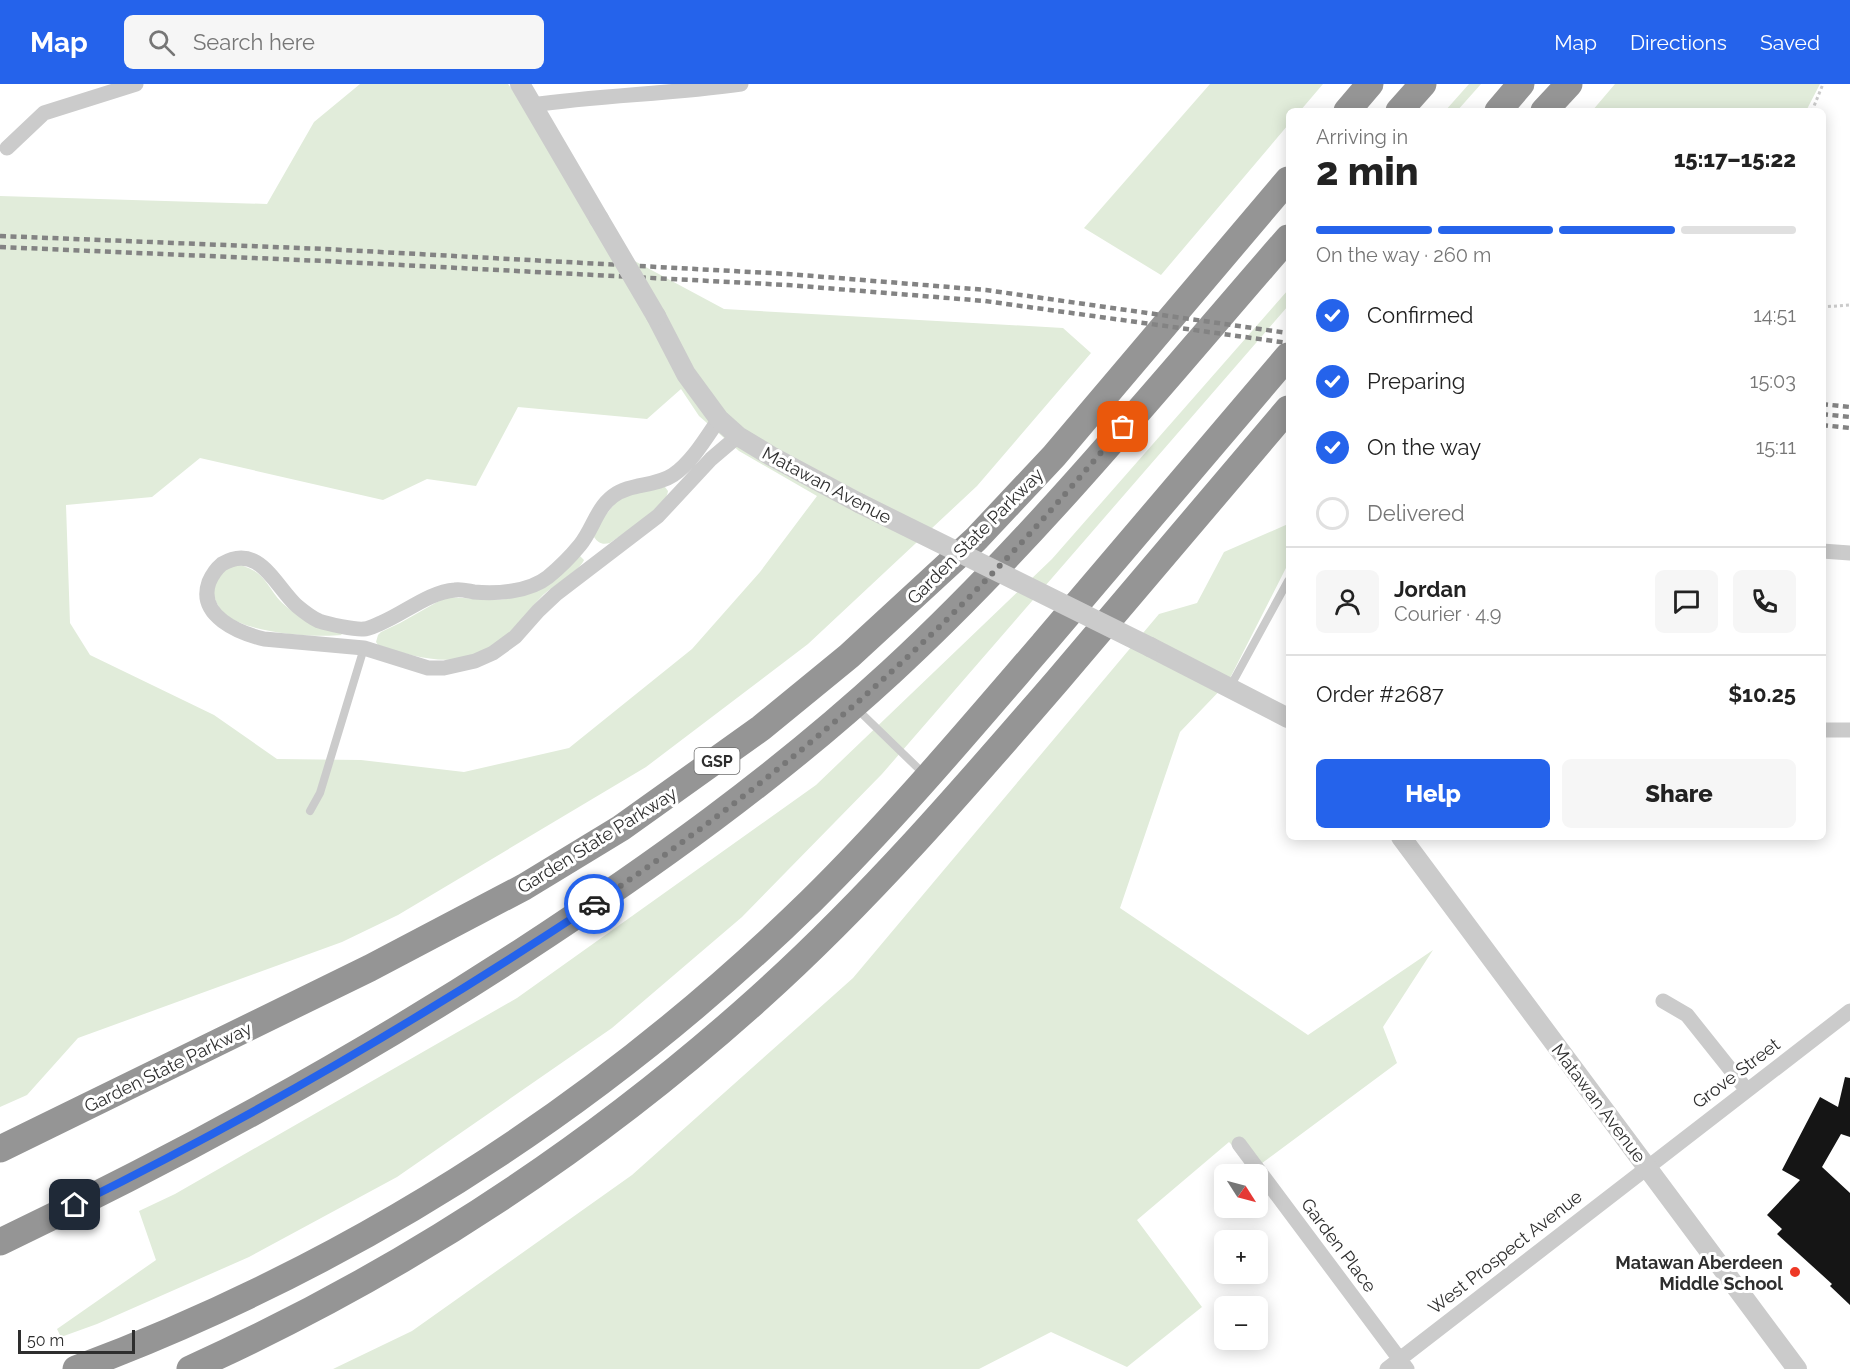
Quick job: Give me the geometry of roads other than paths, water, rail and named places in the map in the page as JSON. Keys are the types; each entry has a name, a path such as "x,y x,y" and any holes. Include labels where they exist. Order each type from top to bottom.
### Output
{"highway":[{"path":"1350,108 1370,84"},
{"path":"1402,108 1423,84"},
{"path":"1501,108 1521,84"},
{"path":"1548,108 1569,84"},
{"name":"Garden State Parkway","path":"0,1149 381,963 524,887 621,828 761,729 858,648 976,539 1054,456 1286,182"},
{"name":"Garden State Parkway","path":"0,1242 260,1109 454,995 588,908 681,843 782,767 936,628 1009,556 1286,240"},
{"path":"76,1369 173,1331 335,1253 437,1194 535,1129 631,1058 730,975 824,888 927,777 1286,358"},
{"path":"190,1369 330,1301 438,1239 573,1149 718,1035 810,951 923,835 1286,411"}],"street":[{"path":"7,148 44,113 136,84"},
{"name":"Matawan Avenue","path":"520,84 656,316 686,374 719,419 738,436 859,503 1286,717"},
{"path":"532,105 574,98 648,94 741,84"},
{"path":"719,419 696,452 672,476 624,489 613,496 600,508 581,544 549,576 534,584 516,590 491,593 456,590 447,592 429,598 398,616 365,629 319,621 298,607 267,569 249,559 238,558 228,561 212,575 207,588 207,599 217,618 251,636 364,648 428,668 444,668 475,662 493,653 515,637 537,611 556,594 658,516 711,459 738,436"},
{"path":"672,476 685,489"},
{"path":"581,544 600,559"},
{"path":"1826,552 1850,553"},
{"path":"364,648 365,629"},
{"path":"1826,729 1850,730"},
{"name":"Matawan Avenue","path":"1403,840 1797,1369"},
{"path":"1664,1001 1687,1015 1746,1089"},
{"name":"Grove Street","path":"1647,1167 1850,1011"},
{"name":"Garden Place","path":"1239,1144 1404,1364"},
{"name":"West Prospect Avenue","path":"1387,1369 1404,1364 1647,1167"}],"lane":[{"path":"1230,687 1286,585"},
{"path":"310,811 320,794 364,648"},
{"path":"853,705 927,777"}],"railway":[{"path":"0,236 325,249 788,274 986,290 1286,333"},
{"path":"0,247 788,285 985,301 1286,343"},
{"path":"1826,404 1850,407"},
{"path":"1826,414 1850,417"},
{"path":"1826,425 1850,428"}],"place":[{"name":"Matawan Aberdeen Middle School","path":"1795,1272"}]}
